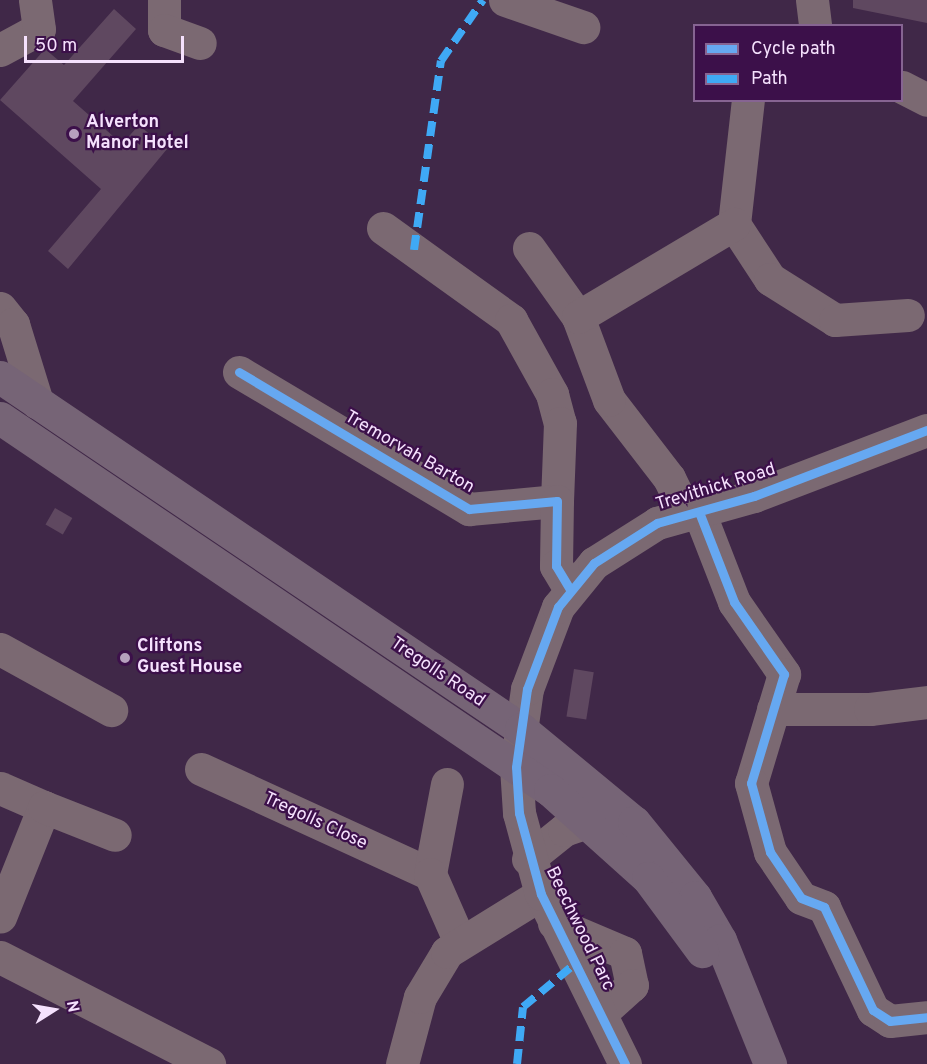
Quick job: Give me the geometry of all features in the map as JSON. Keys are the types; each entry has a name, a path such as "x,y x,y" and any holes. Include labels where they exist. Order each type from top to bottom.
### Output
{"highway":[{"name":"Tregolls Road","path":"0,377 521,729 634,822 670,864 725,950 768,1064"},
{"name":"Tregolls Road","path":"0,418 516,767 590,822 681,918 768,1064"}],"street":[{"path":"0,50 39,28 35,0"},
{"path":"164,0 164,30 201,44"},
{"path":"505,0 583,27"},
{"path":"812,0 815,24"},
{"path":"903,88 927,100"},
{"path":"748,102 734,224 770,279 835,320 908,315"},
{"path":"578,317 734,224"},
{"path":"383,228 511,321 552,393 560,423 556,566 570,589"},
{"path":"529,248 578,317 609,400 669,478 693,514 734,602 784,674 751,783 770,852 801,897 824,907 873,1010 890,1021 927,1017"},
{"path":"0,308 13,324 37,402"},
{"name":"Tremorvah Barton","path":"239,372 469,509 557,501"},
{"name":"Trevithick Road","path":"521,729 545,637 570,589 629,539 927,430"},
{"path":"0,649 111,710"},
{"path":"773,709 870,709 927,702"},
{"name":"Beechwood Parc","path":"521,729 516,767 528,859 554,923 602,1012 625,1064"},
{"name":"Tregolls Close","path":"201,769 430,874"},
{"path":"447,784 430,874 459,939"},
{"path":"0,788 115,835"},
{"path":"0,917 44,807"},
{"name":"Beechwood Parc","path":"528,859 564,830 590,822"},
{"path":"402,1064 420,997 459,939 541,894"},
{"path":"554,923 625,953 632,985 602,1012"},
{"path":"0,957 198,1061"}],"building":[{"path":"853,0 927,0 927,23 853,8"},
{"name":"Alverton Manor Hotel","path":"114,9 136,29 73,101 122,144 139,125 167,149 68,269 48,251 101,189 0,100 45,49 64,65"},
{"path":"55,508 72,518 63,534 46,524"},
{"path":"574,669 594,672 586,720 566,716"}],"marked path":[{"path":"414,250 441,61 483,0"},
{"path":"517,1064 523,1007 576,963"}],"cycle path":[{"path":"239,372 469,509 557,501 556,566 570,589"},
{"path":"625,1064 541,894 519,813 516,767 527,689 558,607 594,563 657,523 754,496 927,430"},
{"path":"699,512 734,602 784,674 751,783 770,852 801,898 824,907 873,1010 890,1021 927,1017"}],"place":[{"name":"Alverton Manor Hotel","path":"74,134"},
{"name":"Cliftons Guest House","path":"125,658"}]}
